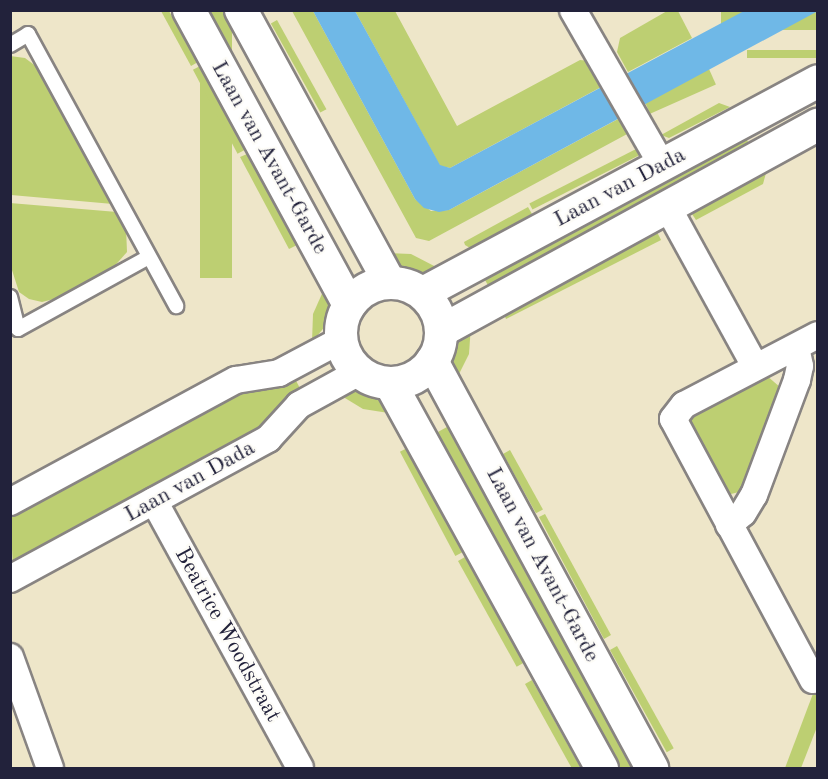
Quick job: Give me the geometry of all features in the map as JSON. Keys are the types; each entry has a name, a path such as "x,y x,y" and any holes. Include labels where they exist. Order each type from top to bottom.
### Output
{"street":[{"name":"Laan van Avant-Garde","path":"189,10 349,305"},
{"name":"Laan van Avant-Garde","path":"241,10 389,282"},
{"path":"573,10 662,165"},
{"name":"Laan van Dada","path":"423,293 818,81"},
{"name":"Laan van Dada","path":"441,331 818,124"},
{"path":"667,206 755,366"},
{"path":"389,282 404,284 423,293 436,310 441,331 432,362 414,378 390,383 359,372 347,358 341,340 343,318 349,305 370,287 389,282"},
{"path":"10,502 236,380 279,373 341,340"},
{"path":"807,341 755,366 684,405 673,419 813,680"},
{"path":"729,525 743,513 754,495 797,380 807,341"},
{"name":"Laan van Avant-Garde","path":"432,362 652,768"},
{"name":"Laan van Dada","path":"10,579 268,439 299,405 359,372"},
{"name":"Laan van Avant-Garde","path":"390,383 602,768"},
{"name":"Beatrice Woodstraat","path":"154,501 300,768"},
{"path":"10,657 50,768"}],"lane":[{"path":"10,45 28,34 176,306"},
{"path":"10,297 14,331 149,257"}],"green space":[{"path":"161,11 169,11 198,62 191,66"},
{"path":"200,11 232,11 232,278 200,278"},
{"path":"292,11 313,11 415,199 431,211 449,210 620,118 629,133 429,241 416,238"},
{"path":"355,11 395,11 457,126 580,60 589,61 603,86 450,168 440,166"},
{"path":"667,11 678,11 692,38 628,72 617,52 620,38"},
{"path":"721,11 817,11 817,30 721,30"},
{"path":"277,20 326,109 320,113 271,23"},
{"path":"747,50 817,50 817,58 747,58"},
{"path":"10,56 25,58 37,67 113,204 11,195"},
{"path":"200,66 245,150 238,154 193,70"},
{"path":"709,69 716,85 650,114 643,98"},
{"path":"719,103 730,107 669,138 661,135"},
{"path":"742,131 752,149 492,293 482,275"},
{"path":"638,148 641,154 532,210 529,203"},
{"path":"247,154 297,245 289,249 240,157"},
{"path":"766,173 763,184 696,220 692,214"},
{"path":"10,203 117,212 126,228 127,252 111,270 54,299 42,302 29,299 19,292 11,267"},
{"path":"528,207 532,214 470,248 465,245 464,242"},
{"path":"657,232 661,240 506,319 502,311"},
{"path":"387,253 411,254 440,269 419,275 403,269"},
{"path":"325,287 331,309 327,324 312,342 313,314"},
{"path":"471,325 469,354 456,380 451,355 460,335"},
{"path":"293,375 303,394 267,427 13,568 10,511 236,389"},
{"path":"766,375 781,388 743,491 727,495 688,432 688,419"},
{"path":"355,390 382,399 395,414 363,409 340,395"},
{"path":"456,422 647,767 615,768 431,436"},
{"path":"407,448 462,552 455,556 400,452"},
{"path":"510,450 543,509 536,513 503,454"},
{"path":"545,514 611,635 604,639 539,517"},
{"path":"465,557 524,663 517,667 458,561"},
{"path":"617,646 674,748 667,752 610,650"},
{"path":"532,680 580,767 572,768 525,684"},
{"path":"817,683 817,727 801,768 785,768"}],"water":[{"path":"313,11 355,11 440,165 450,168 744,11 818,11 449,210 439,212 424,208 415,199"}]}
